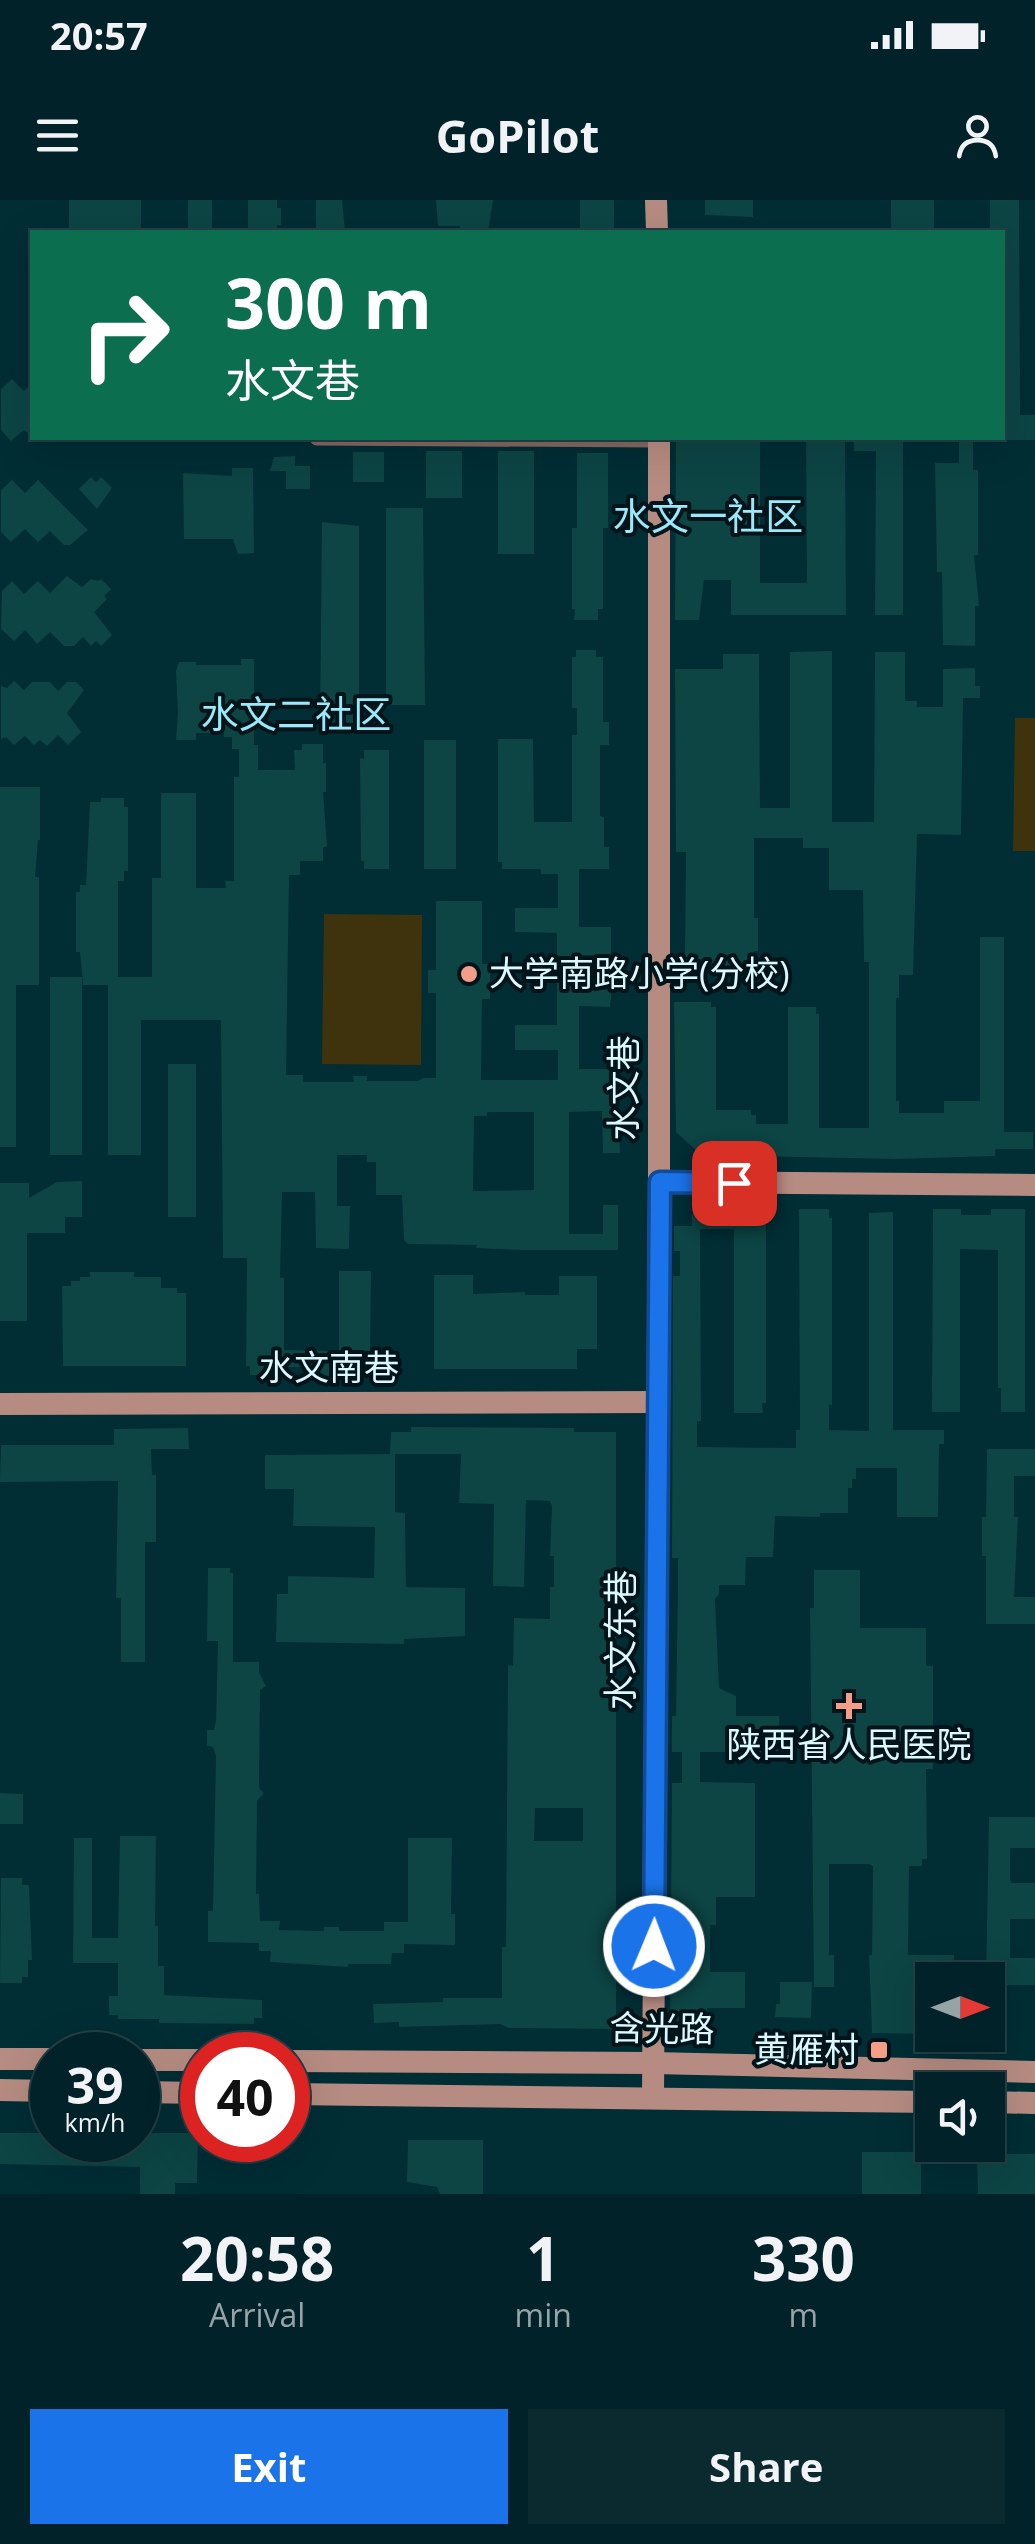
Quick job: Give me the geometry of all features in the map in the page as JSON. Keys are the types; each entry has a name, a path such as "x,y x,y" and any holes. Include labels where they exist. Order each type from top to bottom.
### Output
{"street":[{"path":"656,200 657,230"},
{"name":"水文巷","path":"659,440 660,1182 1035,1185"},
{"name":"水文东巷","path":"653,2098 660,1182"},
{"name":"水文南巷","path":"0,1404 658,1402"},
{"path":"0,2059 30,2059"},
{"name":"含光路","path":"310,2061 653,2063 1035,2072"},
{"path":"0,2090 30,2091"},
{"name":"含光路","path":"310,2094 915,2102"},
{"path":"1005,2102 1035,2103"}],"shaded area":[{"path":"1015,718 1035,718 1035,851 1013,851"},
{"path":"324,914 422,915 421,1065 322,1064"}],"building":[{"path":"69,200 141,200 141,230 69,228"},
{"path":"188,200 212,200 212,230 188,230"},
{"path":"248,200 277,200 281,225 277,225 277,230 248,230"},
{"path":"316,200 342,200 345,230 316,230"},
{"path":"436,200 493,200 488,230 438,226"},
{"path":"580,200 614,200 614,230 580,230"},
{"path":"705,200 753,200 753,217 705,215"},
{"path":"891,200 934,200 934,230 891,230"},
{"path":"990,200 1019,200 1020,415 1035,415 1035,440 1005,440 1005,230 990,230"},
{"path":"12,379 24,391 30,386 30,434 24,430 11,441 1,430 1,389"},
{"path":"676,440 760,440 760,583 807,583 806,440 845,440 846,615 731,615 731,580 704,580 699,620 675,620"},
{"path":"854,440 903,440 903,615 875,615 876,451 854,451"},
{"path":"959,440 973,440 973,470 978,470 978,555 974,555 979,606 975,606 975,646 943,645 935,463 959,463"},
{"path":"426,451 462,451 462,498 426,498"},
{"path":"498,451 534,451 534,554 498,554"},
{"path":"353,452 384,452 384,482 353,482"},
{"path":"577,453 608,453 608,528 603,528 603,609 598,609 598,620 574,620 572,609"},
{"path":"295,456 295,466 310,466 310,489 286,489 286,471 270,471 274,457"},
{"path":"232,468 253,468 254,553 238,554 233,539 184,539 183,473 232,476"},
{"path":"91,477 96,482 101,477 112,488 97,509 79,489"},
{"path":"12,480 25,493 38,480 88,530 70,545 64,545 50,531 38,542 25,529 11,542 1,532 1,490"},
{"path":"386,508 423,508 425,705 386,705"},
{"path":"322,522 359,526 359,726 320,726"},
{"path":"67,576 82,587 91,579 101,579 111,589 94,612 112,635 101,646 96,641 91,646 83,637 74,646 64,646 50,632 37,644 25,630 14,641 1,629 2,591 12,581 24,594 38,581 50,593"},
{"path":"576,650 596,650 596,657 603,657 603,722 609,722 609,745 600,745 600,816 604,817 609,869 579,869 579,927 611,927 611,955 580,955 580,990 611,990 611,997 610,1007 579,1006 579,1069 616,1069 620,1153 603,1153 602,1111 569,1112 569,1234 603,1234 603,1205 618,1205 618,1250 408,1244 404,1240 402,1195 376,1195 376,1162 367,1162 367,1155 337,1155 337,1206 350,1206 349,1249 316,1248 315,1192 282,1192 280,1278 284,1278 284,1350 339,1351 339,1271 371,1271 370,1358 366,1376 318,1379 318,1375 306,1375 307,1367 279,1367 279,1375 250,1375 250,1366 246,1366 247,1258 223,1258 221,1020 141,1020 141,1155 108,1155 108,985 83,985 80,952 76,952 76,892 80,892 80,885 86,885 90,802 124,798 124,807 128,807 128,871 124,871 124,881 118,881 118,977 152,977 152,878 161,878 161,793 196,793 196,888 226,888 225,881 234,881 234,777 239,777 239,749 232,749 232,737 224,737 224,733 196,733 196,740 176,740 176,671 179,662 241,665 241,659 254,659 254,745 258,745 258,770 295,770 294,750 302,750 302,744 323,744 326,763 323,792 327,847 323,847 323,861 300,861 300,875 289,875 286,1075 303,1075 303,1082 354,1082 353,1076 367,1076 367,1081 436,1078 436,993 428,993 428,970 436,970 436,901 482,901 482,964 490,964 490,999 482,999 481,1080 558,1080 558,1050 515,1050 515,1025 557,1025 557,933 515,932 515,908 558,908 558,874 541,874 541,869 502,869 502,862 498,862 498,739 533,739 534,822 572,822 572,735 577,735 577,708 572,708 572,657 576,657","holes":["487,1112 534,1112 534,1190 473,1191 474,1116 487,1116"]},
{"path":"832,651 832,822 874,822 875,652 905,652 905,701 917,701 917,707 943,707 943,669 975,668 980,698 963,698 961,835 917,834 913,975 899,975 896,998 896,1101 899,1113 944,1113 944,1101 980,1101 980,937 1004,937 1004,1132 1033,1132 1033,1149 995,1149 995,1156 896,1159 701,1155 676,1132 674,1002 711,1002 711,1007 716,1007 716,1110 751,1110 751,1115 756,1115 756,1124 788,1124 788,1007 816,1007 819,1128 869,1128 869,962 864,962 863,890 829,890 829,848 803,848 803,838 754,838 758,951 754,951 754,971 705,971 705,960 685,957 686,852 676,852 675,669 723,669 723,654 759,654 760,808 790,808 790,652"},
{"path":"14,681 24,690 32,682 50,682 58,691 67,682 76,682 84,690 67,713 81,732 68,745 58,735 47,746 40,740 34,745 25,736 14,745 6,737 1,739 1,686 7,688"},
{"path":"424,740 456,740 456,869 424,869"},
{"path":"364,750 389,750 389,869 364,869 361,861 360,758 364,759"},
{"path":"0,787 40,787 35,877 39,877 39,985 16,985 16,1147 0,1147"},
{"path":"50,977 82,977 82,1155 50,1155"},
{"path":"168,1064 196,1064 196,1217 168,1217"},
{"path":"82,1181 82,1217 65,1217 65,1233 27,1233 27,1321 0,1321 0,1183 29,1183 29,1198 57,1182"},
{"path":"799,1209 829,1209 832,1218 829,1430 869,1431 869,1213 893,1212 893,1430 944,1430 944,1444 939,1444 938,1517 897,1517 897,1468 856,1468 856,1479 848,1488 848,1513 775,1516 773,1557 746,1557 745,1585 719,1585 715,1599 719,1688 736,1696 736,1716 779,1716 779,1752 700,1752 700,1782 755,1783 755,1897 716,1897 716,1925 710,1925 710,1972 745,1972 745,2008 707,2008 709,2028 670,2030 672,1783 682,1783 682,1752 672,1752 678,1585 678,1558 672,1558 673,1276 680,1276 674,1226 692,1226 692,1214 733,1213 762,1213 762,1224 766,1224 763,1413 734,1413 734,1229 700,1229 701,1421 697,1421 697,1447 796,1448 796,1430 800,1430"},
{"path":"933,1209 961,1209 961,1215 991,1215 991,1209 1025,1209 1025,1412 1001,1412 998,1250 960,1249 960,1412 932,1412"},
{"path":"90,1272 134,1272 134,1277 161,1277 161,1288 177,1288 177,1293 186,1293 186,1366 63,1366 62,1286 71,1286 71,1281 80,1281 80,1277 90,1277"},
{"path":"434,1275 473,1275 473,1294 525,1295 559,1295 559,1276 597,1276 597,1349 577,1349 577,1369 434,1369"},
{"path":"411,1427 616,1432 616,2029 509,2028 500,2024 399,2027 399,2022 374,2023 373,2004 502,1998 502,1947 506,1947 508,1665 513,1666 514,1618 550,1619 550,1587 554,1587 550,1501 526,1500 524,1587 493,1586 494,1504 459,1503 461,1454 390,1454 391,1432 411,1432","holes":["535,1808 583,1808 583,1841 534,1841"]},
{"path":"188,1428 189,1449 151,1449 152,1475 156,1475 156,1542 145,1542 145,1662 121,1662 121,1598 116,1598 118,1481 0,1482 1,1445 114,1445 114,1429"},
{"path":"987,1449 1035,1449 1035,1476 1014,1476 1014,1517 1018,1517 1014,1597 1035,1597 1035,1624 986,1624 982,1517 986,1517"},
{"path":"395,1454 395,1512 405,1513 406,1587 465,1588 465,1636 404,1639 404,1644 276,1642 277,1594 288,1594 288,1576 374,1578 375,1527 293,1526 294,1489 265,1489 265,1455"},
{"path":"208,1568 230,1568 233,1573 233,1662 259,1662 266,1686 260,1690 259,1788 264,1793 257,1801 256,1894 260,1921 280,1921 279,1930 324,1931 324,1927 339,1927 339,1931 384,1931 384,1922 408,1922 408,1838 452,1838 451,1914 455,1914 455,1945 404,1944 404,1953 392,1953 391,1964 348,1967 270,1962 271,1951 259,1951 259,1943 208,1942 208,1911 213,1911 216,1756 213,1747 207,1746 207,1730 214,1730 216,1721 218,1641 207,1641"},
{"path":"814,1570 860,1570 860,1628 926,1628 926,1666 933,1666 933,1769 926,1769 927,1859 922,1859 922,1866 909,1866 908,1955 954,1955 954,1962 915,1962 915,2034 872,2033 869,1955 873,1866 869,1864 829,1864 829,1955 834,1955 834,1987 814,1987 810,1608 814,1608"},
{"path":"0,1793 23,1794 23,1824 0,1824"},
{"path":"989,1817 1035,1817 1035,1848 1010,1848 1011,1883 1035,1883 1035,1919 1010,1919 1010,1958 1035,1958 1035,1985 1005,1985 1005,1962 986,1962"},
{"path":"120,1836 156,1836 155,1926 158,1966 164,1966 164,1995 262,2000 262,2018 254,2018 254,2024 159,2023 159,2019 118,2019 118,2015 109,2015 109,1996 118,1996 118,1963 73,1963 74,1838 92,1838 92,1938 118,1938"},
{"path":"1,1878 22,1878 22,1885 29,1885 32,1960 28,1960 28,1977 22,1977 22,1983 0,1983"},
{"path":"780,1982 812,1982 811,2018 775,2017 776,2004 780,2004"},
{"path":"0,2133 30,2133 30,2162 160,2162 160,2133 180,2133 180,2162 197,2162 197,2183 175,2183 175,2194 140,2194 140,2167 0,2164"},
{"path":"408,2140 483,2140 483,2194 440,2194 437,2187 407,2182"},
{"path":"862,2152 915,2152 915,2162 921,2162 921,2194 862,2194"},
{"path":"1005,2154 1035,2154 1035,2194 978,2194 977,2162 1005,2162"}],"place":[{"name":"大学南路小学(分校)","path":"469,974"},
{"name":"陕西省人民医院","path":"849,1706"},
{"name":"黄雁村","path":"879,2050"}],"district":[{"name":"水文一社区","path":"708,517"},
{"name":"水文二社区","path":"296,715"}],"route":[{"path":"654,1946 660,1182 734,1183"}]}
